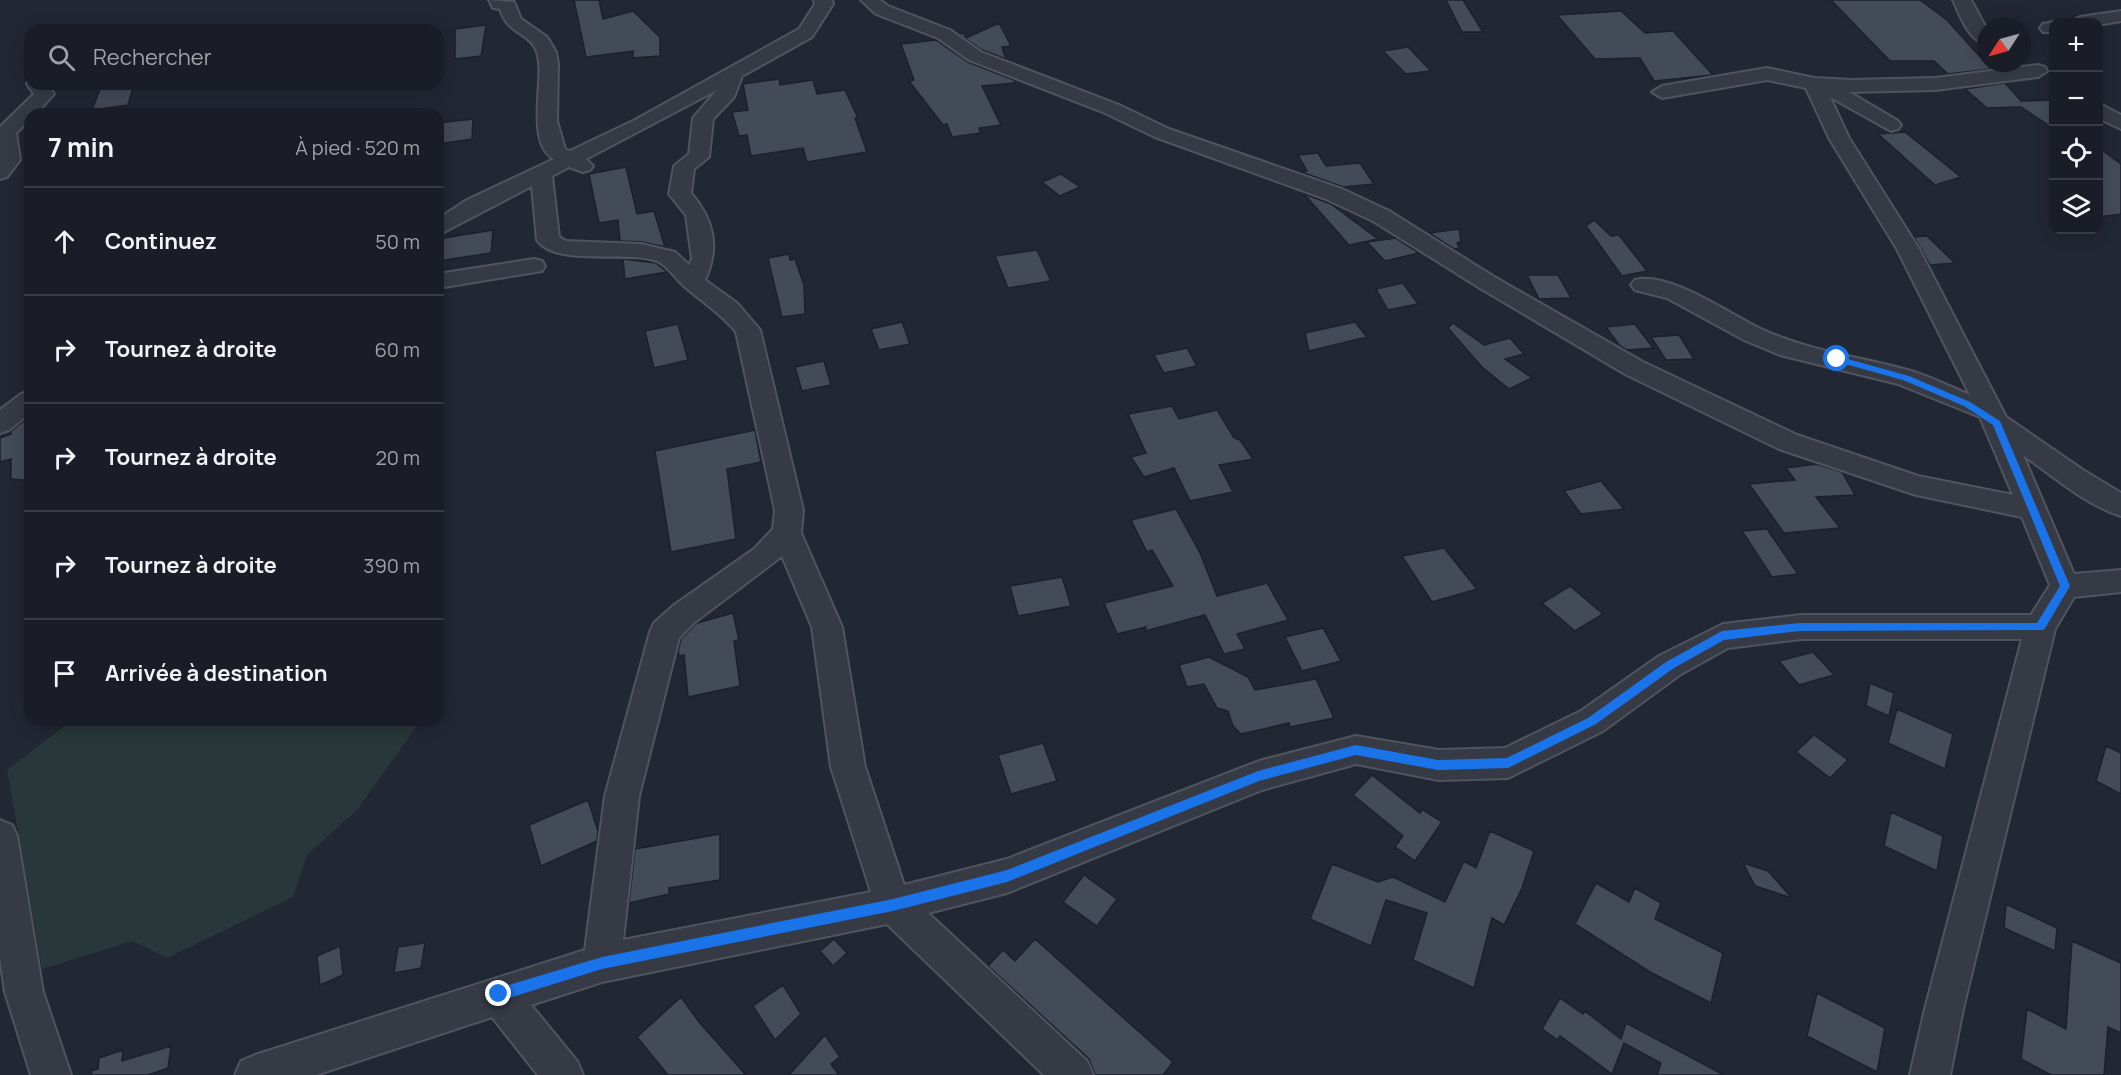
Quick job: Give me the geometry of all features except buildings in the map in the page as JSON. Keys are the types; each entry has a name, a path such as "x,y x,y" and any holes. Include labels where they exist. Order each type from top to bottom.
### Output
{"street":[{"path":"498,0 499,4 508,6 513,22 524,26 546,46 550,66 547,122 556,152 577,162"},
{"path":"444,224 475,206 541,174 577,162 642,123 807,33 824,4 823,0"},
{"path":"870,0 882,10 944,34 975,56 1112,109 1162,133 1334,194 1381,216 1488,283 1634,368 1788,442 1916,485 2032,509"},
{"path":"1962,0 1977,29"},
{"path":"2103,19 2121,16"},
{"path":"2031,68 2046,75"},
{"path":"693,282 703,259 697,214 680,194 684,166 699,157 703,118 724,97 734,73"},
{"path":"1662,92 1767,74 1815,84 1852,100 1891,125"},
{"path":"1815,84 1935,84 2046,75"},
{"path":"1815,84 1839,138 1908,249 2032,509 2065,586"},
{"path":"34,108 44,94 41,90"},
{"path":"2103,112 2121,123"},
{"path":"0,173 10,160 6,132 12,123 24,115"},
{"path":"541,174 548,240 562,247 641,251 668,257 693,282 729,308 748,330 789,510 787,533 827,627 848,767 893,905 1073,1075"},
{"path":"444,280 534,266"},
{"path":"1643,285 1675,293 1752,335 1789,349 1906,378 1985,413 2073,477 2121,506"},
{"path":"0,424 24,405"},
{"path":"602,963 622,796 665,632 684,614 764,557 787,533"},
{"path":"2065,586 2121,581"},
{"path":"1930,1075 1944,1009 2040,627 2065,586"},
{"path":"255,1075 499,994 602,963 893,905 1007,876 1258,776 1356,750 1438,765 1508,763 1592,721 1670,665 1722,636 1800,627 2040,627"},
{"path":"0,836 24,992 51,1075"},
{"path":"499,994 563,1075"}],"shaded area":[{"path":"64,726 417,726 358,809 307,855 293,897 167,958 133,941 42,969 7,770"}],"route":[{"path":"499,994 602,963 893,905 1007,876 1163,816 1258,776 1356,750 1438,765 1508,763 1592,721 1670,665 1722,636 1800,627 2040,627 2065,586 1996,423 1967,404 1906,378 1837,359"}]}
